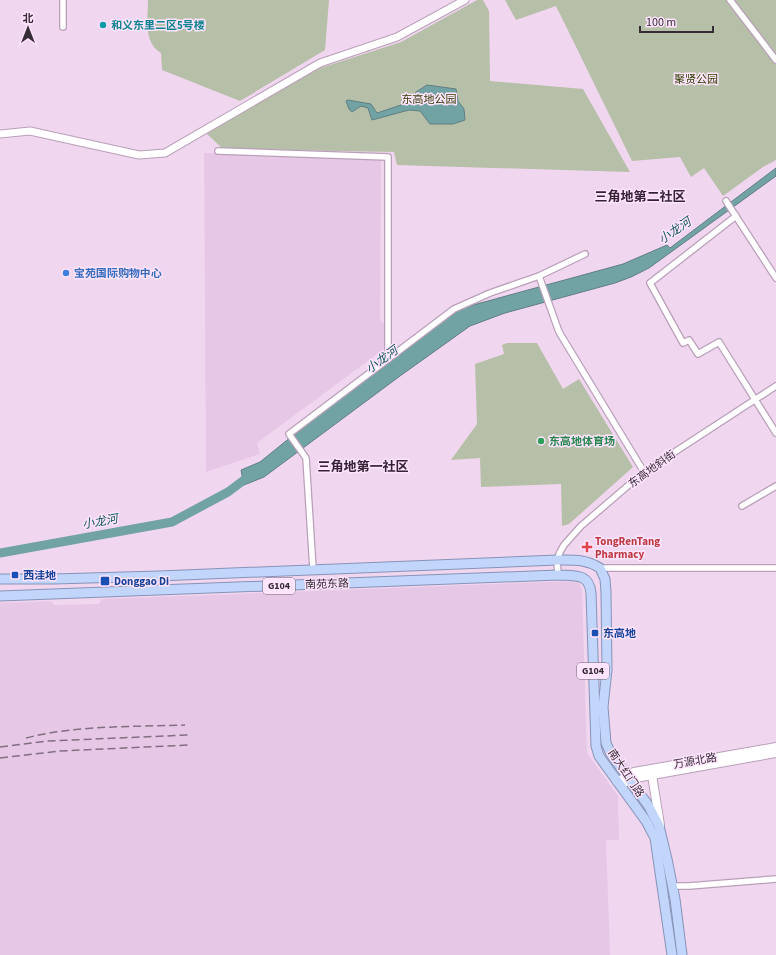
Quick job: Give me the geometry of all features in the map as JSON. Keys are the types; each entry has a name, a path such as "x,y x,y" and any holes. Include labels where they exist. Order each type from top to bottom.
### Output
{"highway":[{"name":"南苑东路","path":"0,579 159,576 558,560"},
{"name":"G104","path":"558,560 580,560 591,562 600,568"},
{"name":"南大红门路","path":"600,568 605,579 606,592 607,670 603,707 604,734 608,748 656,820 663,839 672,886 681,951"},
{"name":"南苑东路","path":"0,596 558,575"},
{"name":"南大红门路","path":"558,575 579,576 586,580 590,586 595,742 599,756 646,821 655,838 672,955"}],"main road":[{"name":"万源北路","path":"628,777 634,772 776,747"},
{"name":"万源北路","path":"628,777 652,775 776,753"},
{"path":"652,775 663,839"},
{"path":"619,784 628,777"}],"street":[{"path":"63,0 63,27"},
{"path":"0,134 30,131 139,155 165,153 320,63 398,37 464,0"},
{"path":"730,0 776,60"},
{"path":"218,151 388,157 388,359"},
{"path":"726,201 776,278"},
{"path":"735,214 650,283 683,343 689,340 698,354 719,342 776,433"},
{"path":"313,569 306,458 289,434 454,309 490,293 540,279 585,254"},
{"path":"540,279 559,332 644,472"},
{"name":"东高地斜街","path":"558,575 558,560 560,552 564,545 581,526 644,472 776,386"},
{"path":"742,506 776,486"},
{"path":"600,568 776,568"},
{"path":"672,886 776,879"}],"shaded area":[{"path":"427,85 456,89 458,101 464,109 465,120 453,124 430,124 420,111 409,110 372,120 368,108 361,106 352,112 346,101 348,100 371,104 377,113 413,101 416,92"},
{"path":"204,153 381,159 380,319 385,325 384,349 257,443 260,454 206,472"},
{"path":"776,168 776,176 649,268 615,283 505,313 470,326 264,477 244,485 241,470 260,462 349,390 455,310 623,264 667,245 670,248"},
{"path":"574,581 579,583 582,589 587,753 618,796 619,840 606,840 610,955 0,955 0,603 51,601 54,605 99,604 102,599"}],"green space":[{"path":"148,0 329,0 325,50 240,101 162,70 161,53 151,43 149,36 147,22"},
{"name":"东高地公园","path":"477,0 483,0 489,11 490,81 583,89 630,172 397,165 394,152 223,149 206,133 308,72 401,42"},
{"name":"聚贤公园","path":"505,0 776,0 776,160 763,167 723,196 704,168 691,177 680,157 632,161 556,6 516,20"},
{"name":"东高地体育场","path":"507,343 537,343 563,389 579,379 633,467 569,524 562,526 561,484 481,487 480,458 451,460 477,424 475,364 504,354 502,345"}],"waterway":[{"name":"小龙河","path":"0,553 172,522 228,492 252,474"}],"railway":[{"path":"26,738 85,729 185,725"},
{"path":"0,747 48,741 188,735"},
{"path":"0,758 60,751 189,745"}],"place":[{"name":"和义东里二区5号楼","path":"103,25"},
{"name":"宝苑国际购物中心","path":"66,273"},
{"name":"东高地体育场","path":"541,441"},
{"name":"TongRenTang Pharmacy","path":"587,547"},
{"name":"西洼地","path":"15,575"},
{"name":"Donggao Di","path":"105,581"},
{"name":"东高地","path":"595,633"}],"district":[{"name":"三角地第二社区","path":"640,197"},
{"name":"三角地第一社区","path":"363,467"}]}
